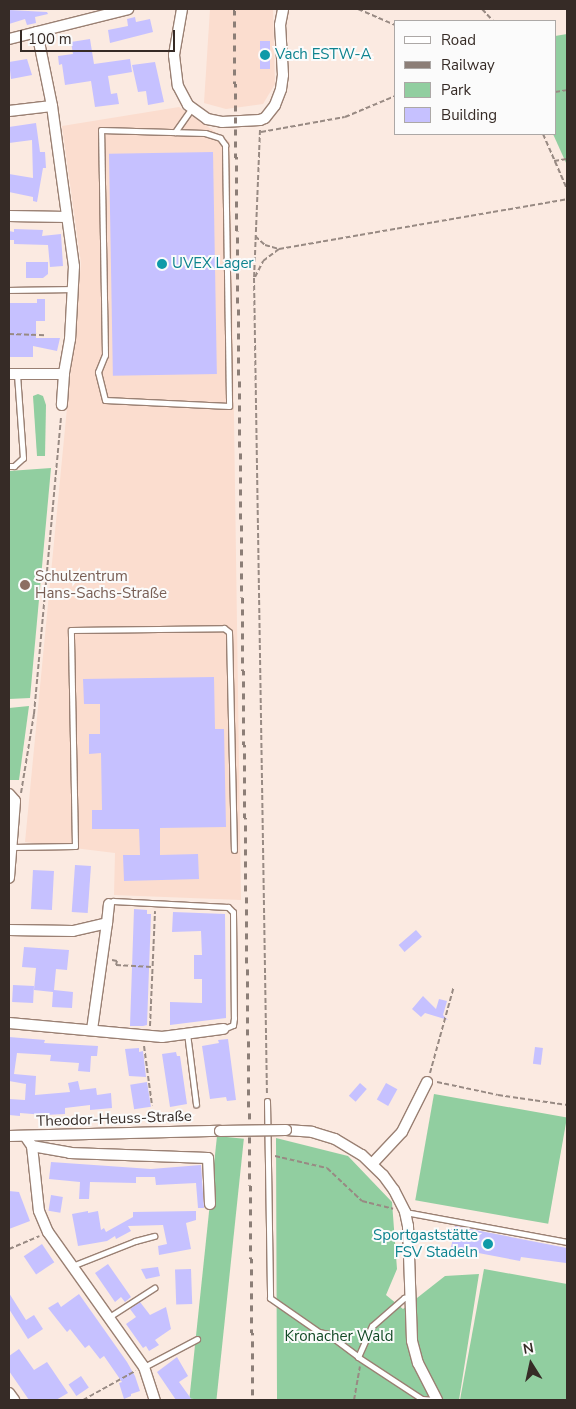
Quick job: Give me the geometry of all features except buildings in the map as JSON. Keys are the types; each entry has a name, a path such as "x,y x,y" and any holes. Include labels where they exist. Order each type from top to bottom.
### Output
{"street":[{"path":"9,39 128,9"},
{"path":"182,9 175,40 174,69 178,86 192,108 206,119 222,122 260,120 265,118 275,104 281,89 280,25 282,9"},
{"path":"37,32 52,106 74,266 70,339 64,374 62,406"},
{"path":"9,111 52,106"},
{"path":"9,216 67,217"},
{"path":"13,374 64,374"},
{"path":"9,878 12,847 12,798"},
{"path":"92,1030 109,904"},
{"path":"9,930 73,931 107,924"},
{"path":"9,1023 147,1035 187,1034 223,1029"},
{"path":"427,1082 402,1132 372,1164 394,1190 404,1212 411,1263 412,1341 418,1363 436,1400"},
{"name":"Theodor-Heuss-Straße","path":"9,1136 286,1130 312,1132 335,1139 372,1164"},
{"path":"25,1136 32,1146 34,1184 39,1211 48,1232 144,1367 155,1400"},
{"name":"Theodor-Heuss-Straße","path":"32,1146 70,1154 208,1158 210,1204"},
{"path":"9,1393 14,1400"}],"lane":[{"path":"175,132 192,108"},
{"path":"101,130 175,132 205,133 220,138 225,145 228,406 105,400 98,372 105,355 101,130"},
{"path":"9,290 73,288"},
{"path":"9,466 14,466 23,458 13,374"},
{"path":"12,847 74,846 71,630 224,628 229,632 234,850"},
{"path":"109,904 113,901 223,905 233,912 234,1018 232,1025 223,1029"},
{"path":"187,1034 196,1104"},
{"path":"267,1101 270,1298 319,1332 328,1334 358,1358 422,1398 436,1400"},
{"path":"404,1212 567,1242"},
{"path":"71,1266 135,1241 154,1236"},
{"path":"109,1316 154,1288"},
{"path":"358,1358 372,1326 404,1298 411,1296"},
{"path":"144,1367 197,1339"}],"path":[{"path":"358,9 394,25"},
{"path":"482,9 492,20"},
{"path":"261,132 346,117 394,96"},
{"path":"260,120 254,278 267,1101"},
{"path":"543,135 567,189"},
{"path":"554,161 567,159"},
{"path":"255,236 265,245 279,249 567,198"},
{"path":"254,278 263,261 279,249"},
{"path":"9,334 46,335"},
{"path":"12,798 22,791 34,714 62,406"},
{"path":"152,1105 144,1046 147,1035 155,903"},
{"path":"114,961 117,961 116,965 152,967"},
{"path":"454,986 427,1082 441,1082 498,1095 567,1105"},
{"path":"269,1154 326,1168 362,1201 404,1212"},
{"path":"9,1249 48,1232"},
{"path":"354,1400 361,1364 358,1358"},
{"path":"83,1400 144,1367"}],"shaded area":[{"path":"210,9 273,9 275,84 263,104 226,109 204,103"},
{"path":"179,107 230,142 241,900 114,895 115,853 25,842 81,263 62,126"}],"green space":[{"path":"567,34 567,165 553,135 556,135 556,36"},
{"path":"38,394 43,396 46,405 45,456 37,456 33,396"},
{"name":"Schulzentrum Hans-Sachs-Straße","path":"51,468 30,698 9,699 9,471"},
{"path":"29,706 19,780 9,780 9,708"},
{"path":"434,1094 567,1117 548,1224 415,1200"},
{"path":"217,1136 244,1139 216,1400 189,1399"},
{"name":"Kronacher Wald","path":"276,1138 348,1156 392,1202 397,1269 386,1295 403,1309 445,1276 479,1274 459,1400 277,1400"},
{"path":"484,1269 567,1284 567,1400 460,1400"}],"railway":[{"path":"234,9 253,1400"}],"place":[{"name":"Vach ESTW-A","path":"265,55"},
{"name":"UVEX Lager","path":"162,264"},
{"name":"Schulzentrum Hans-Sachs-Straße","path":"25,585"},
{"name":"Sportgaststätte FSV Stadeln","path":"488,1244"}]}
